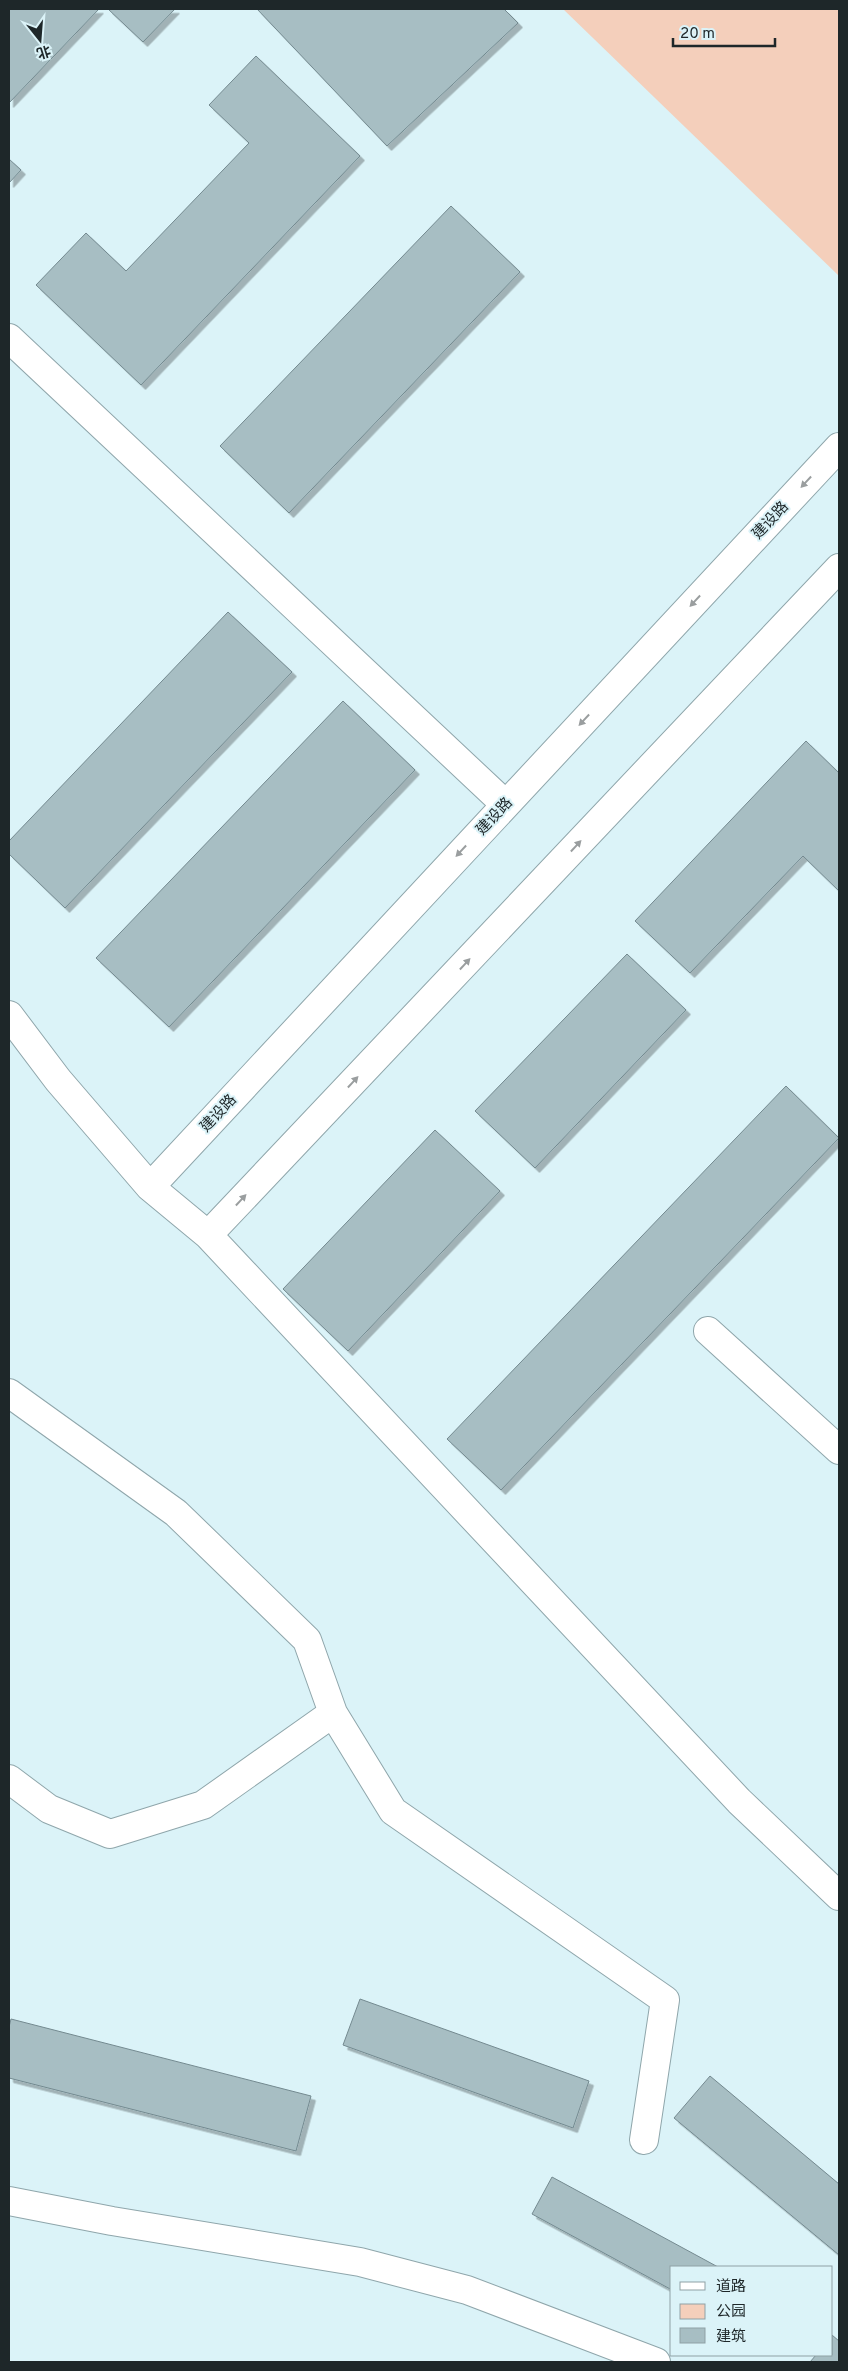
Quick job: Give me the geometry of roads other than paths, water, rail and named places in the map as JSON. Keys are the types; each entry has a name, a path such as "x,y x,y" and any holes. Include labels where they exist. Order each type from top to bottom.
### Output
{"street":[{"path":"9,338 505,804"},
{"name":"建设路","path":"150,1187 839,447"},
{"path":"208,1235 839,568"},
{"path":"9,1015 58,1080 150,1187 208,1235 739,1801 839,1896"},
{"path":"708,1331 839,1450"},
{"path":"9,1393 176,1513 307,1640 333,1713 394,1811 665,2000 644,2140"},
{"path":"9,1779 49,1809 110,1834 203,1806 333,1713"},
{"path":"9,2201 112,2221 360,2262 467,2290 656,2362"}]}
